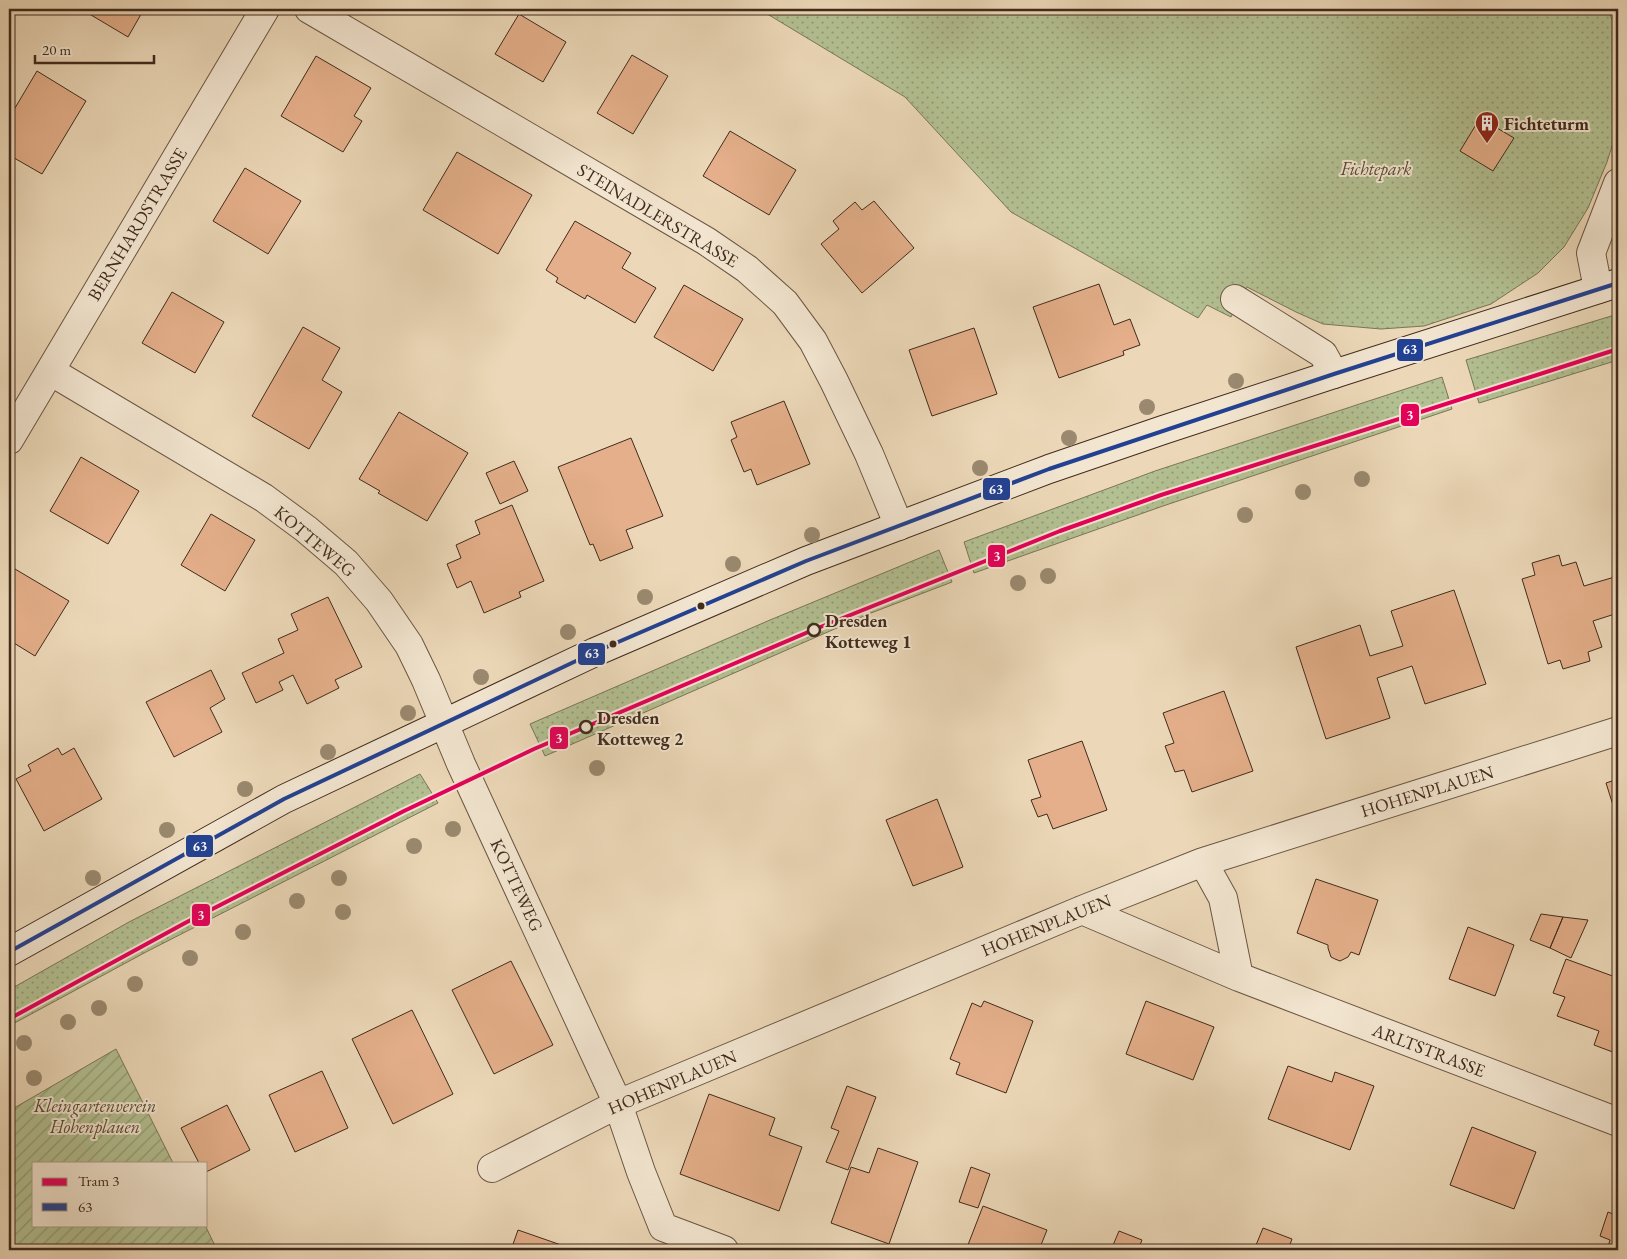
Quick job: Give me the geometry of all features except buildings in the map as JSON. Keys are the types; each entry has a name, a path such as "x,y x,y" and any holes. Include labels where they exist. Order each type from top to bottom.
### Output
{"street":[{"name":"BERNHARDSTRASSE","path":"9,440 20,398 50,371 265,9"},
{"name":"STEINADLERSTRASSE","path":"309,9 706,241 747,269 785,303 813,341 869,454 899,526"},
{"path":"9,952 284,799 594,652 806,561 1049,469 1334,374 1608,286 1591,253 1618,183"},
{"path":"1235,299 1322,354 1334,374"},
{"name":"KOTTEWEG","path":"50,371 264,498 306,529 346,563 379,601 409,645 444,722 460,764 618,1104 641,1172 663,1227 724,1250"},
{"name":"HOHENPLAUEN","path":"492,1168 618,1104 1082,910 1203,862 1618,731"},
{"path":"1203,862 1223,898 1239,978"},
{"name":"ARLTSTRASSE","path":"1082,910 1239,978 1618,1122"}],"green space":[{"name":"Fichtepark","path":"759,9 1607,9 1618,37 1618,127 1607,162 1588,208 1564,247 1538,273 1491,304 1424,326 1381,329 1323,324 1247,287 1231,317 1207,305 1198,318 1011,212 905,97"},
{"path":"1618,314 1618,360 1479,403 1466,360"},
{"path":"1442,377 1452,409 1163,506 974,573 964,542 1155,471"},
{"path":"939,550 952,582 871,613 545,756 530,724 770,620"},
{"path":"420,774 438,803 146,952 9,1026 9,990 129,922"},
{"name":"Kleingartenverein Hohenplauen","path":"116,1049 172,1162 32,1162 32,1226 205,1226 217,1250 9,1250 9,1111"}],"tram line":[{"name":"3","path":"9,1019 185,923 404,811 534,749 813,630 1060,531 1161,495 1618,349"}],"transit line":[{"name":"63","path":"9,952 284,799 595,652 806,561 1049,469 1334,374 1618,283"}],"place":[{"name":"Fichteturm","path":"1487,144"},
{"name":"Dresden Kotteweg 1","path":"814,630"},
{"name":"Dresden Kotteweg 2","path":"586,727"}]}
